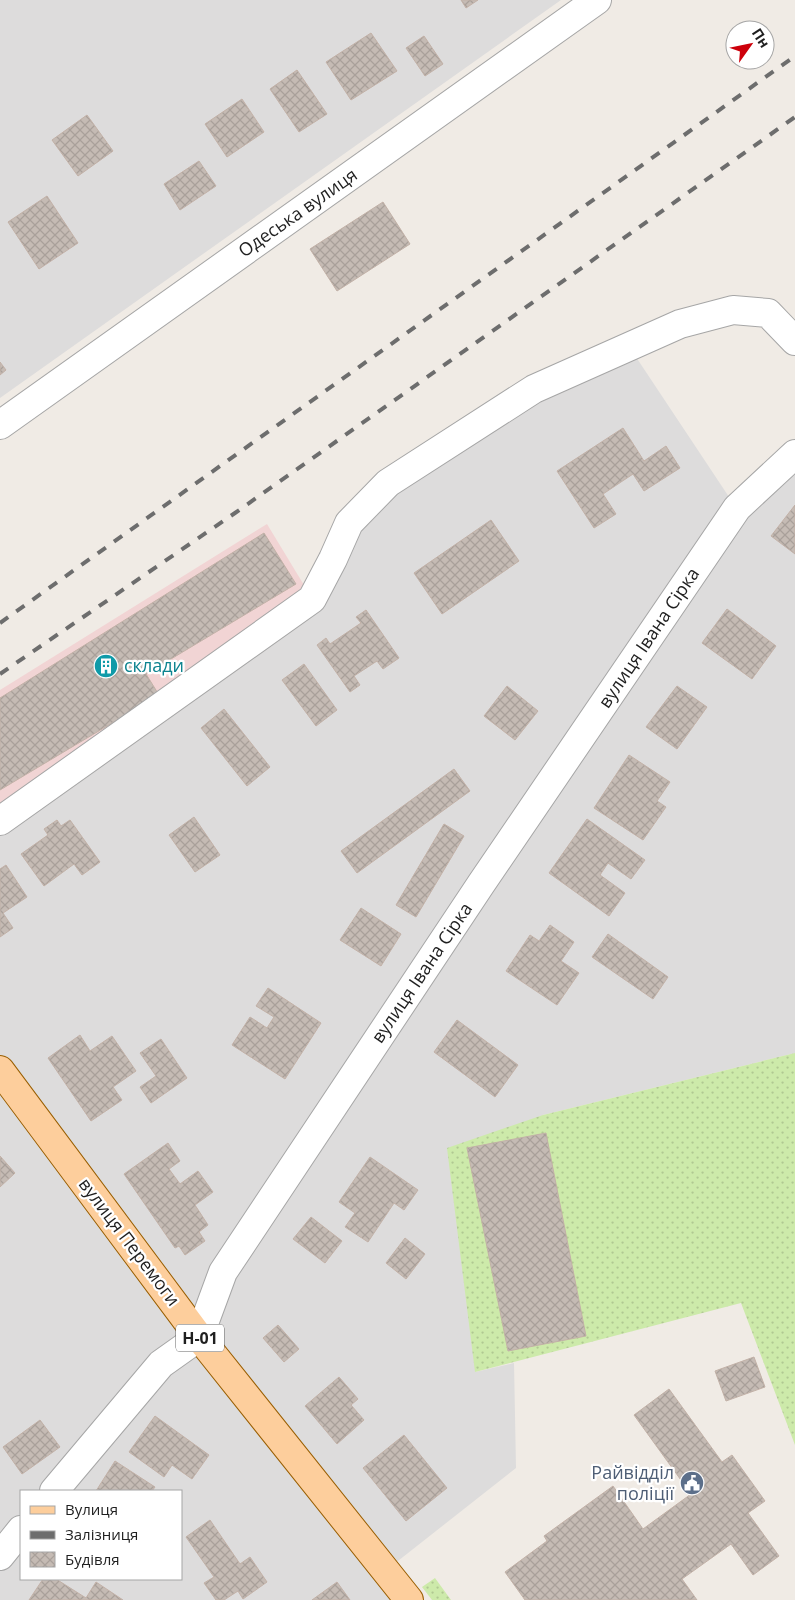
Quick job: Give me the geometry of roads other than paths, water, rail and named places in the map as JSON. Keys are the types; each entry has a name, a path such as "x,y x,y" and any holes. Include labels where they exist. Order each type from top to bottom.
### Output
{"main road":[{"name":"вулиця Перемоги","path":"0,1070 199,1337 409,1600"}],"street":[{"name":"Одеська вулиця","path":"0,425 597,0"},
{"path":"0,821 312,599 333,559 348,523 388,483 534,389 680,324 733,310 768,312 795,341"},
{"name":"вулиця Івана Сірка","path":"199,1337 223,1272 481,884 738,508 795,454"},
{"path":"55,1490 161,1364 199,1337"},
{"path":"0,1556 20,1531"}],"railway":[{"path":"0,623 795,56"},
{"path":"0,674 235,513 795,117"}],"place":[{"name":"склади","path":"106,666"},
{"name":"Райвідділ поліції","path":"692,1483"}]}
